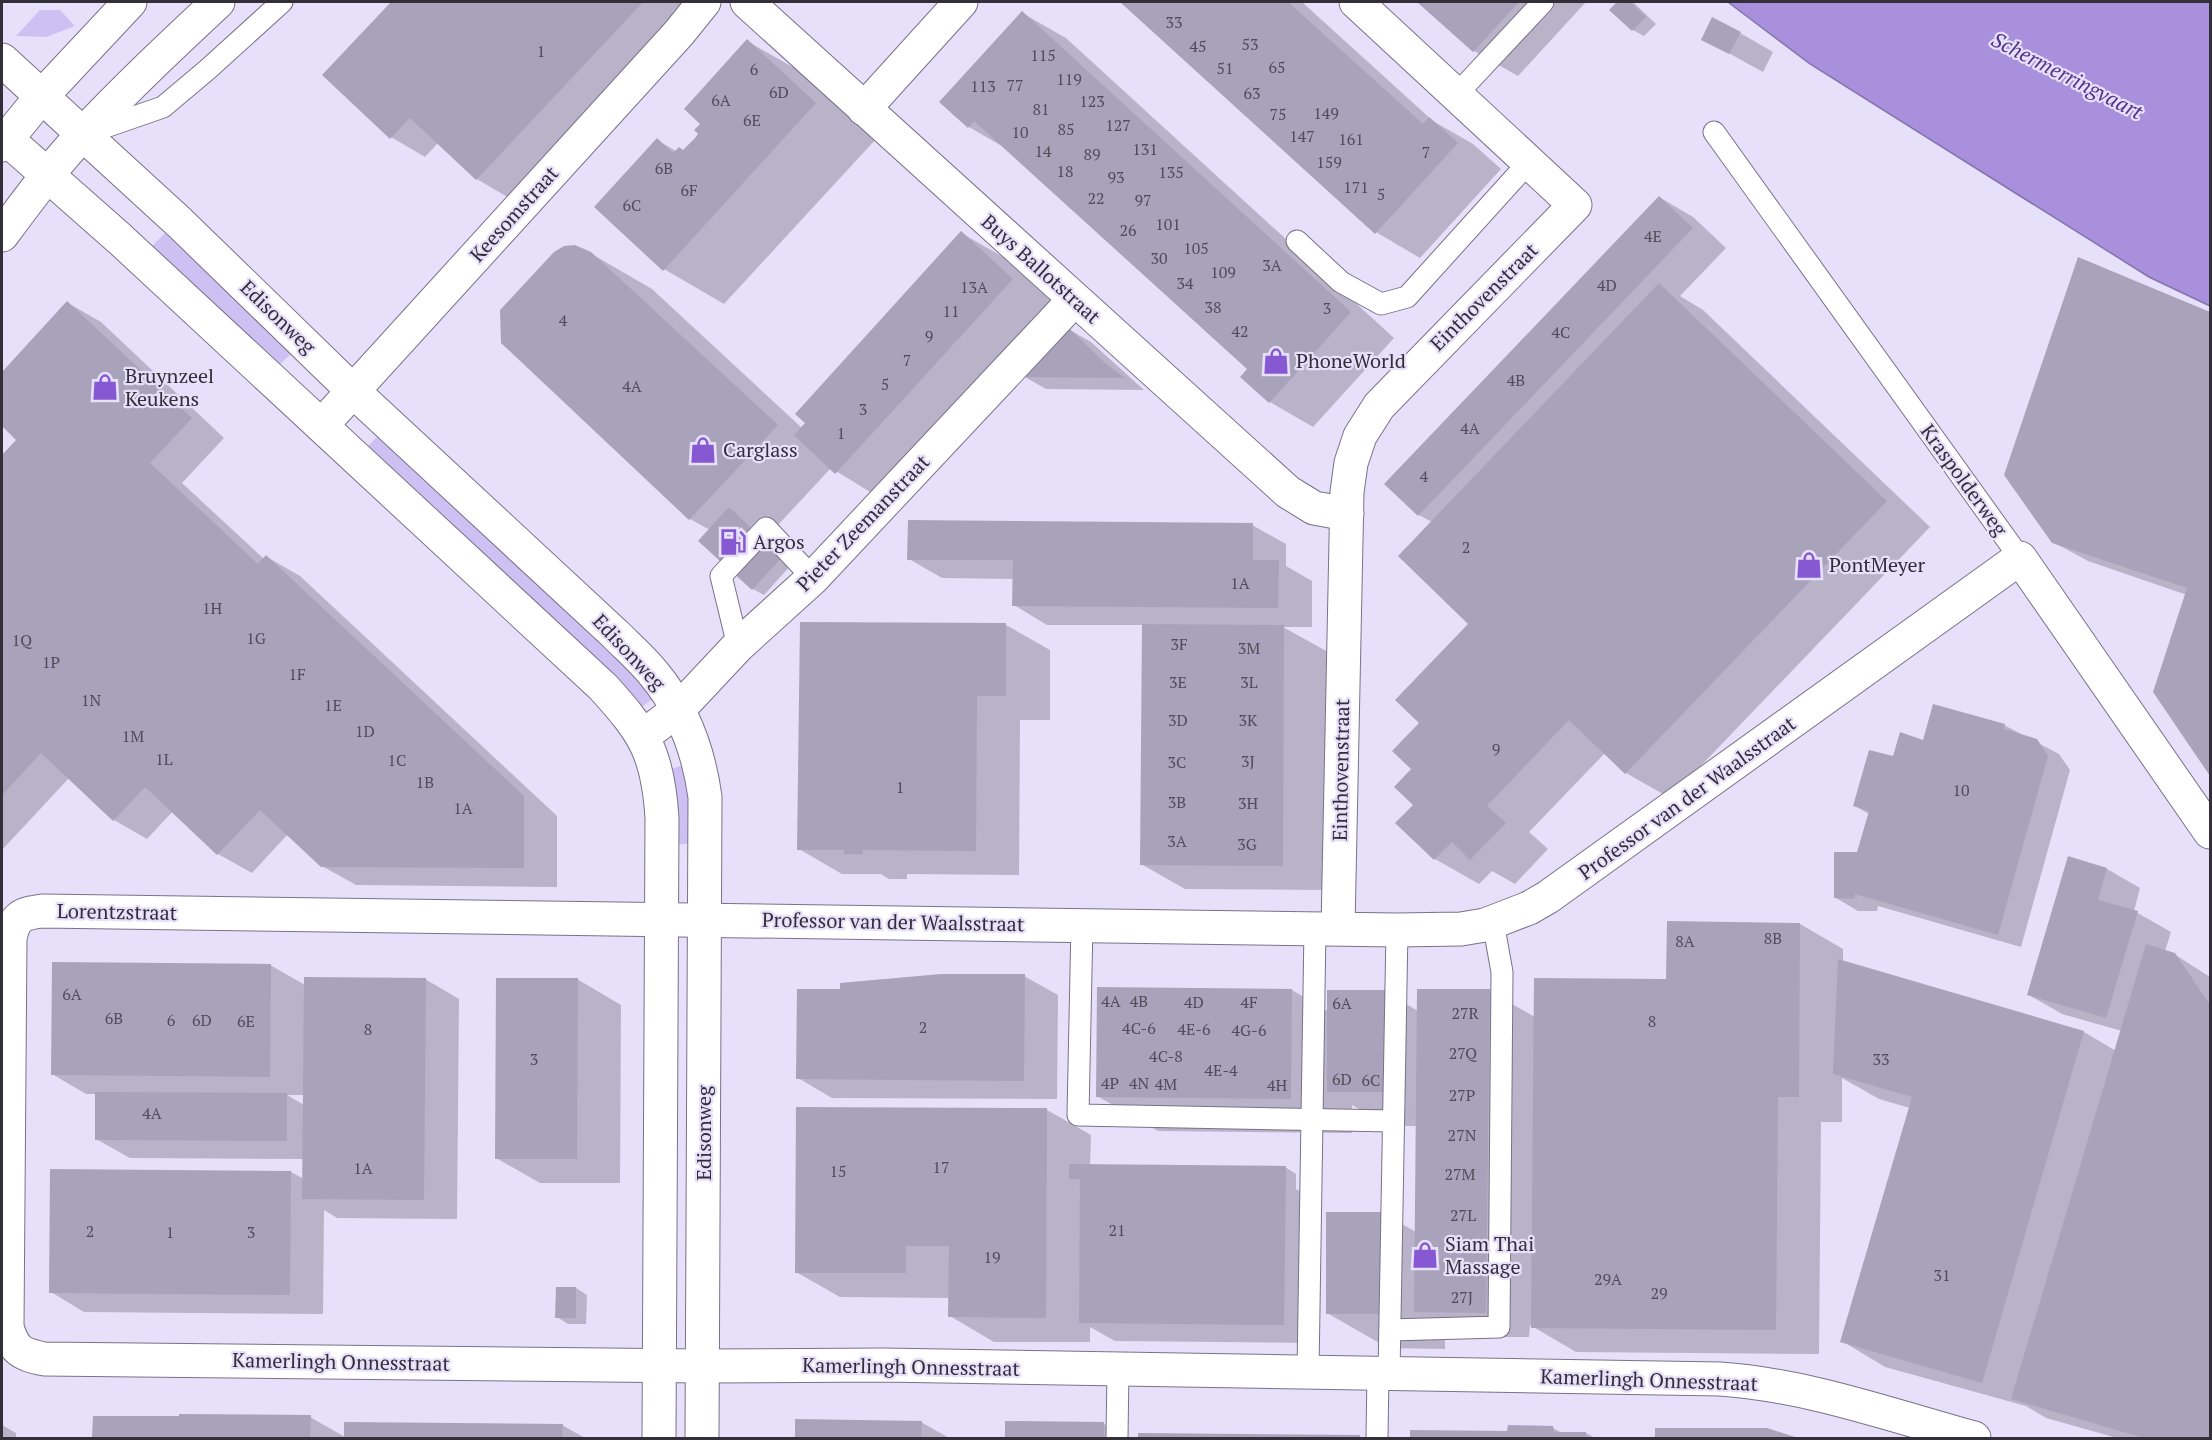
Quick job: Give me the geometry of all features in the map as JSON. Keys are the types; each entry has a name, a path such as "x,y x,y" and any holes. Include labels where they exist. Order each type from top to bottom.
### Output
{"street":[{"path":"130,2 3,140 120,239 603,687 643,736 656,767 662,818 659,1438"},
{"path":"2,234 47,175 82,135 136,79 218,2"},
{"name":"Keesomstraat","path":"322,425 679,33 704,2"},
{"name":"Buys Ballotstraat","path":"747,2 1288,492 1314,508 1347,514"},
{"path":"864,109 961,2"},
{"name":"Einthovenstraat","path":"1327,928 1347,492 1355,450 1360,436 1379,406 1575,205 1356,2"},
{"name":"Edisonweg","path":"2,60 180,223 353,391 615,634 654,673 678,710 701,769 705,797 702,1438"},
{"name":"Pieter Zeemanstraat","path":"643,736 678,710 738,646 813,578 1074,300"},
{"name":"Kraspolderweg","path":"2020,558 2211,832"},
{"name":"Professor van der Waalsstraat","path":"705,919 1397,930 1461,929 1493,922 1529,908 1548,897 2020,558"},
{"name":"Lorentzstraat","path":"24,1355 12,1342 7,1327 10,938 13,924 25,913 42,910 705,919"},
{"name":"Kamerlingh Onnesstraat","path":"24,1355 45,1359 703,1366 884,1365 1744,1380 1802,1390 1974,1438"}],"lane":[{"path":"82,135 163,107 282,2"},
{"path":"1456,94 1543,2"},
{"name":"Kraspolderweg","path":"1714,132 2020,558"},
{"path":"1297,241 1341,282 1381,304 1407,297 1529,162"},
{"path":"738,646 721,576 766,528 813,578"},
{"path":"1390,1330 1499,1328 1502,972 1493,922"},
{"path":"1082,924 1078,1115 1394,1121"},
{"path":"1308,1372 1312,1119 1327,928"},
{"path":"1377,1438 1390,1330 1397,930"},
{"path":"1117,1438 1118,1369"}],"shaded area":[{"path":"40,10 60,10 75,26 46,37 16,36"},
{"path":"165,233 293,352 275,369 150,248"},
{"path":"382,432 656,697 638,709 364,450"},
{"path":"688,763 695,843 674,845 666,771"}],"water":[{"name":"Schermerringvaart","path":"1728,2 2210,2 2210,306 2149,277 1810,64"}],"building":[{"path":"391,2 643,2 476,180 410,118 390,139 322,75"},
{"path":"1120,2 1288,2 1423,124 1429,117 1458,143 1375,234"},
{"path":"1417,2 1519,2 1473,52"},
{"path":"1617,2 1630,2 1646,17 1632,31 1609,10"},
{"path":"1022,11 1351,312 1269,403 1240,377 1247,369 974,121 968,128 939,102"},
{"path":"1712,17 1741,32 1729,54 1701,40"},
{"path":"747,39 816,103 663,271 594,207 657,138 673,153 679,147 683,150 695,138 698,134 694,130 700,124 684,109"},
{"path":"1659,196 1693,228 1418,516 1384,484"},
{"path":"961,231 1013,279 835,474 794,435 805,423 795,414"},
{"path":"575,245 591,252 778,425 689,520 501,343 500,310 554,252 564,246"},
{"path":"2078,257 2210,312 2210,776 2153,692 2187,588 2052,543 2004,475"},
{"path":"1659,283 1887,501 1625,774 1569,720 1487,806 1506,823 1470,860 1452,842 1434,860 1395,823 1413,805 1394,787 1411,769 1392,751 1419,723 1395,700 1468,624 1398,556"},
{"path":"67,301 192,418 150,463 258,564 266,555 524,796 524,868 321,867 260,810 217,855 145,787 113,821 41,753 2,795 2,455 16,440 2,426 2,372"},
{"path":"1068,327 1104,362 1125,378 1022,377 1053,347"},
{"path":"729,507 782,557 752,590 698,541"},
{"path":"908,520 1253,523 1253,560 1279,560 1278,608 1012,606 1013,560 907,560"},
{"path":"800,622 1006,623 1006,696 977,696 976,851 863,850 863,854 844,854 844,850 797,850"},
{"path":"1142,624 1284,625 1283,866 1140,865"},
{"path":"1933,704 2005,724 2004,729 2037,739 2048,756 1998,935 1855,894 1854,899 1834,898 1834,852 1857,852 1869,811 1853,806 1869,750 1893,756 1900,732 1923,740"},
{"path":"2068,856 2107,868 2098,900 2138,911 2106,1018 2027,995"},
{"path":"1667,921 1800,923 1799,1097 1778,1097 1776,1330 1531,1328 1534,978 1666,979"},
{"path":"2146,944 2175,953 2210,1005 2210,1438 2144,1438 2011,1399"},
{"path":"1838,959 2084,1031 1982,1383 1840,1342 1912,1097 1833,1074"},
{"path":"52,962 271,964 270,1077 51,1075"},
{"path":"941,974 1025,974 1024,1081 796,1079 797,989 840,989 840,983"},
{"path":"304,977 426,978 424,1200 302,1199"},
{"path":"496,978 578,978 577,1159 495,1159"},
{"path":"1097,987 1292,989 1291,1099 1096,1097"},
{"path":"1417,989 1490,989 1486,1313 1414,1312"},
{"path":"1327,990 1386,990 1385,1092 1327,1092"},
{"path":"95,1092 287,1093 287,1141 95,1140"},
{"path":"796,1107 1047,1108 1046,1318 948,1317 949,1246 906,1246 906,1273 795,1273"},
{"path":"1069,1164 1286,1166 1284,1325 1079,1323 1080,1179 1069,1179"},
{"path":"50,1169 291,1171 290,1295 49,1293"},
{"path":"1326,1212 1385,1212 1384,1314 1326,1314"},
{"path":"556,1287 576,1287 576,1318 555,1318"},
{"path":"179,1414 311,1415 310,1438 92,1438 93,1416 179,1416"},
{"path":"795,1419 922,1421 921,1438 795,1438"},
{"path":"1005,1421 1104,1422 1104,1438 1005,1438"},
{"path":"344,1422 563,1424 562,1438 344,1438"},
{"path":"1508,1425 1553,1426 1554,1432 1586,1432 1586,1438 1410,1438 1410,1430 1507,1431"},
{"path":"1655,1428 1767,1428 1798,1438 1655,1438"},
{"path":"1138,1433 1360,1435 1360,1438 1138,1438"}],"place":[{"name":"PhoneWorld","path":"1276,361"},
{"name":"Bruynzeel Keukens","path":"105,387"},
{"name":"Carglass","path":"703,450"},
{"name":"Argos","path":"733,542"},
{"name":"PontMeyer","path":"1809,565"},
{"name":"Siam Thai Massage","path":"1425,1255"}]}
